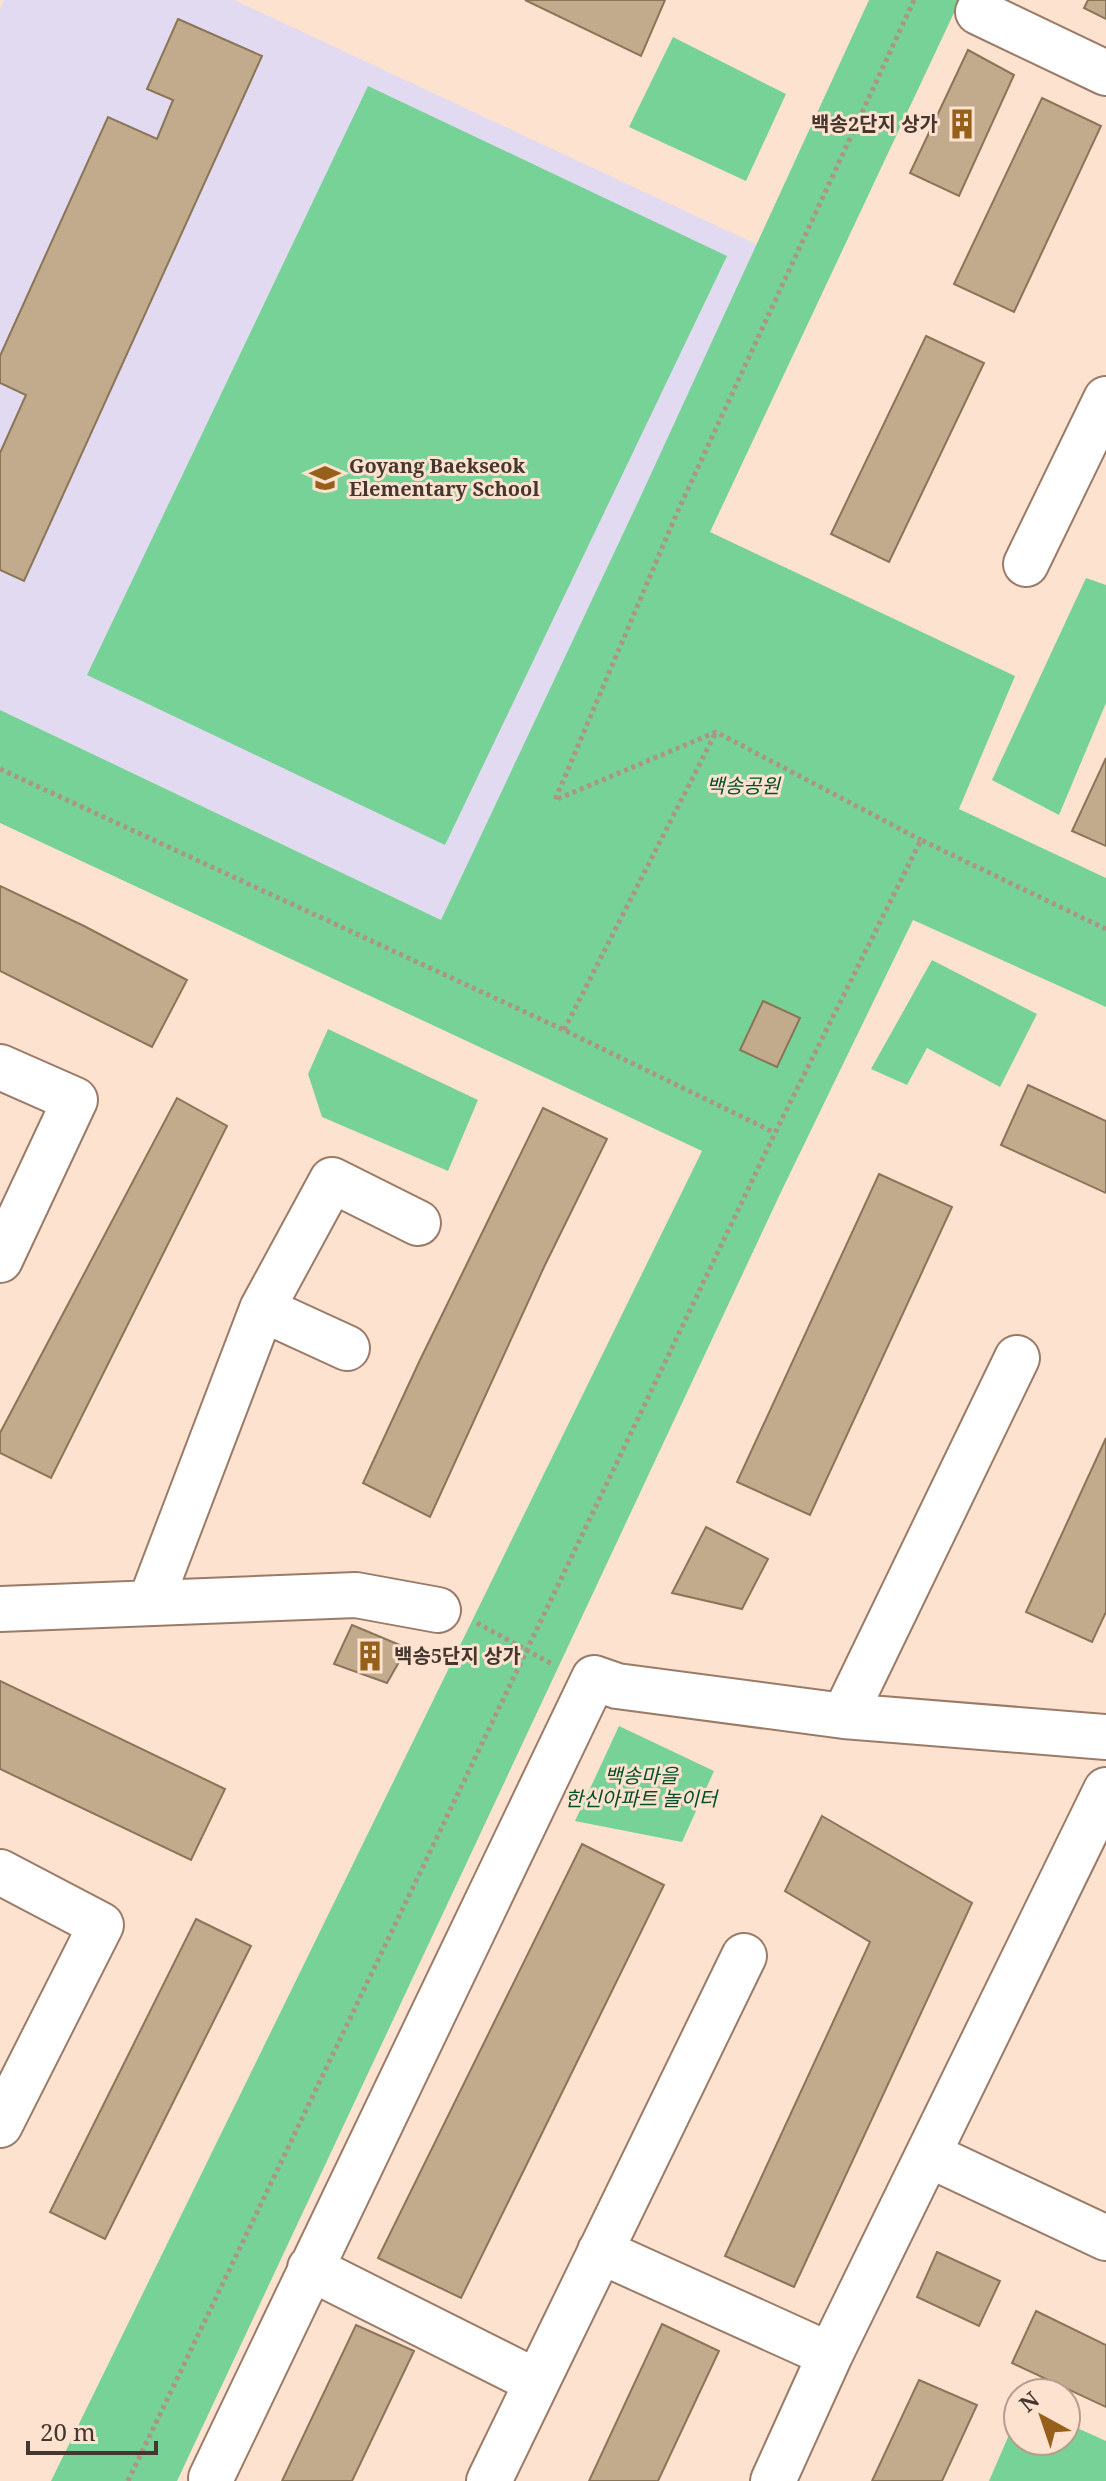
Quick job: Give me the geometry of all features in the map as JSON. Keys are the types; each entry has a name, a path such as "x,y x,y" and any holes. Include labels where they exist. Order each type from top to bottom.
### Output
{"lane":[{"path":"978,12 1106,73"},
{"path":"1026,564 1106,399"},
{"path":"0,1067 75,1100 0,1260"},
{"path":"150,1603 262,1309 332,1180 418,1223"},
{"path":"262,1309 347,1348"},
{"path":"844,1716 1017,1358"},
{"path":"0,1609 356,1595 438,1610"},
{"path":"211,2478 594,1678 617,1686 844,1716 1106,1737"},
{"path":"773,2481 830,2355 1106,1790"},
{"path":"0,1872 101,1925 0,2125"},
{"path":"489,2481 744,1956"},
{"path":"929,2155 1106,2238"},
{"path":"600,2251 830,2355"},
{"path":"310,2268 537,2382"}],"path":[{"path":"716,732 555,800 676,515 914,0"},
{"path":"716,732 921,840 1106,929"},
{"path":"564,1030 716,732"},
{"path":"0,769 564,1030 775,1133"},
{"path":"128,2481 775,1133 921,840"},
{"path":"438,1610 472,1620 552,1664 594,1678"}],"shaded area":[{"name":"Goyang Baekseok Elementary School","path":"4,0 234,0 760,246 441,920 0,710 0,10"}],"green space":[{"name":"백송공원","path":"869,0 960,0 710,532 1015,676 959,809 1106,878 1106,1007 913,920 781,1192 177,2481 51,2481 702,1151 0,823 0,710 441,920"},
{"path":"673,37 786,94 746,181 629,127"},
{"path":"368,86 727,256 445,845 87,675"},
{"path":"1086,578 1106,585 1106,703 1059,815 992,780"},
{"path":"932,960 1037,1014 1000,1087 927,1048 907,1085 871,1069"},
{"path":"328,1029 478,1100 448,1171 322,1117 308,1074"},
{"name":"백송마을 한신아파트 놀이터","path":"619,1726 714,1771 682,1842 575,1821"},
{"path":"1082,2430 1106,2441 1106,2481 989,2481 1002,2451 1002,2457 1082,2457"}],"building":[{"path":"525,0 665,0 641,56"},
{"path":"1088,0 1106,0 1106,19 1084,8"},
{"path":"178,19 262,56 24,581 0,570 0,453 26,395 0,383 0,356 108,117 157,139 173,100 147,89"},
{"name":"백송2단지 상가","path":"968,50 1014,75 959,196 910,173"},
{"path":"1042,98 1101,126 1014,312 954,284"},
{"path":"926,336 984,363 889,562 831,534"},
{"path":"1106,758 1106,846 1072,831"},
{"path":"0,886 187,980 152,1047 0,971"},
{"path":"763,1001 800,1018 777,1067 740,1050"},
{"path":"1028,1085 1106,1121 1106,1193 1001,1145"},
{"path":"177,1098 227,1126 51,1478 0,1453 0,1433"},
{"path":"543,1108 607,1139 544,1267 430,1517 363,1483"},
{"path":"879,1174 952,1207 810,1515 737,1482"},
{"path":"1106,1438 1106,1612 1092,1642 1026,1612"},
{"path":"706,1527 768,1559 742,1609 672,1593"},
{"name":"백송5단지 상가","path":"352,1625 407,1648 387,1683 334,1664"},
{"path":"0,1681 225,1789 191,1860 0,1769"},
{"path":"822,1816 972,1903 794,2287 725,2256 870,1942 785,1891"},
{"path":"582,1844 664,1885 461,2298 378,2258"},
{"path":"196,1919 251,1946 105,2239 50,2212"},
{"path":"937,2252 1000,2281 979,2326 917,2297"},
{"path":"1036,2311 1106,2345 1106,2407 1082,2396 1082,2377 1042,2377 1012,2363"},
{"path":"662,2324 719,2351 658,2481 589,2481"},
{"path":"356,2325 414,2351 352,2481 282,2481"},
{"path":"919,2380 977,2405 942,2481 872,2481"}],"place":[{"name":"백송2단지 상가","path":"962,124"},
{"name":"Goyang Baekseok Elementary School","path":"325,478"},
{"name":"백송5단지 상가","path":"370,1656"}]}
